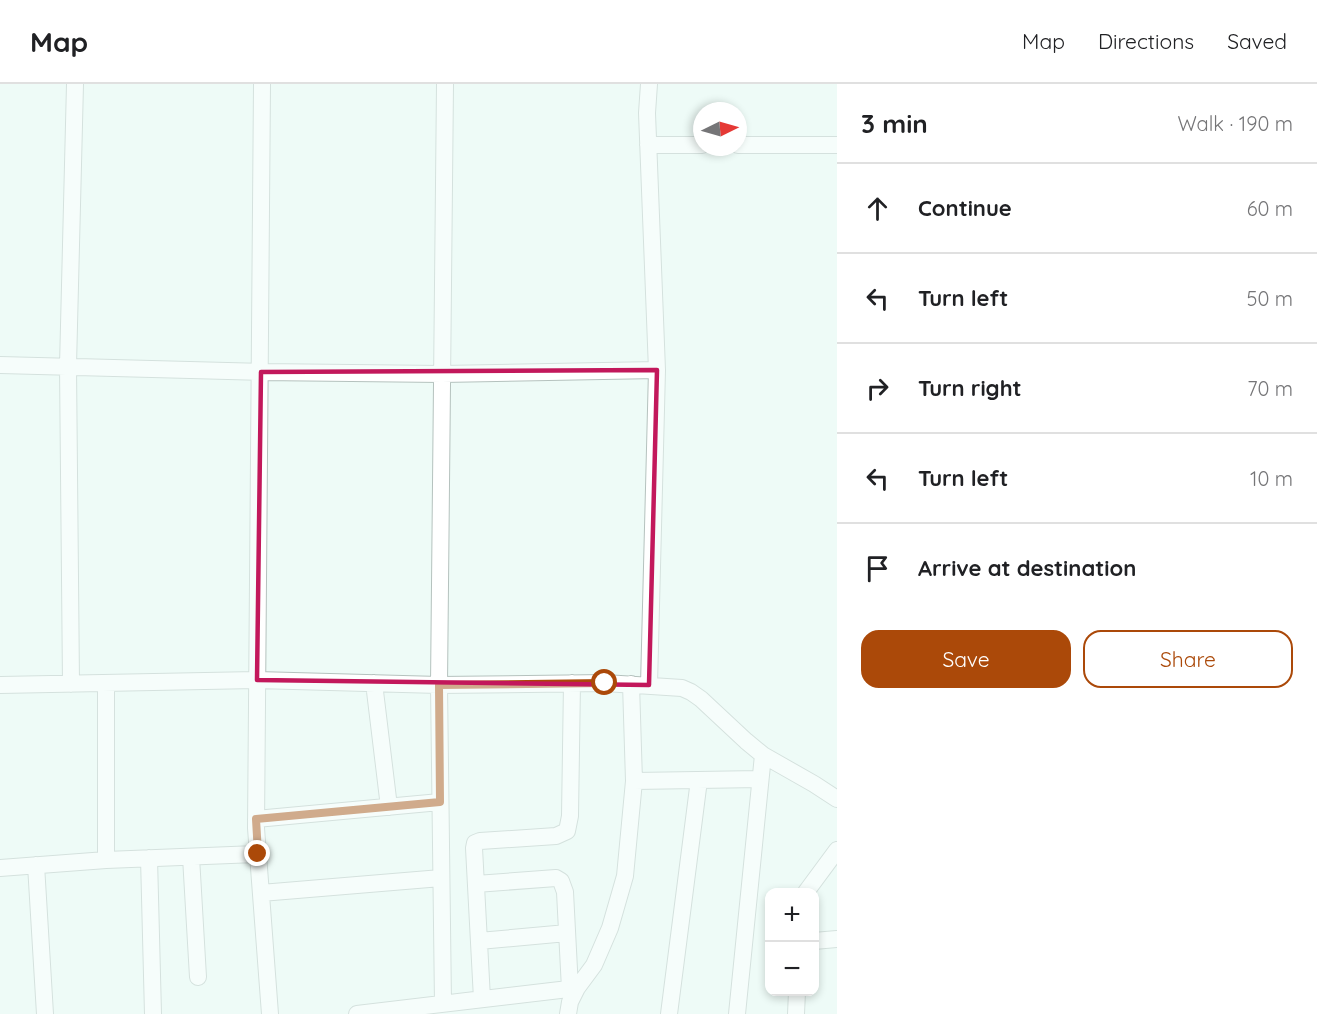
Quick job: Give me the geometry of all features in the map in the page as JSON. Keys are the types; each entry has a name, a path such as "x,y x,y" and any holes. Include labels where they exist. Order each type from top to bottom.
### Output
{"street":[{"path":"71,684 68,366 75,84"},
{"path":"262,84 256,819 270,1014"},
{"path":"442,1004 439,685 445,84"},
{"path":"648,84 648,145 657,370 649,685"},
{"path":"648,145 693,145"},
{"path":"747,145 837,145"},
{"path":"0,365 442,374 657,370"},
{"path":"0,685 257,680 439,685 631,684 682,688 691,692 714,710 763,755 837,799"},
{"path":"105,683 106,860"},
{"path":"374,683 389,807"},
{"path":"482,999 474,848 480,841 556,836 567,831 570,816 572,683"},
{"path":"357,1014 573,988 594,965 606,937 625,876 634,782 631,684"},
{"path":"737,1014 763,755"},
{"path":"634,782 760,779"},
{"path":"669,1014 699,780"},
{"path":"256,819 440,802"},
{"path":"809,888 837,850"},
{"path":"0,868 106,860 258,854"},
{"path":"191,857 198,977"},
{"path":"149,858 153,1014"},
{"path":"36,865 45,1014"},
{"path":"261,892 441,878"},
{"path":"476,884 556,878 561,881 565,892 573,988 568,1014"},
{"path":"479,941 567,933"},
{"path":"819,941 837,939"},
{"path":"796,1014 797,996"}],"highlighted area":[{"path":"657,370 649,685 257,680 261,372"}],"route":[{"path":"258,854 256,819 440,802 439,685 605,683"}]}
